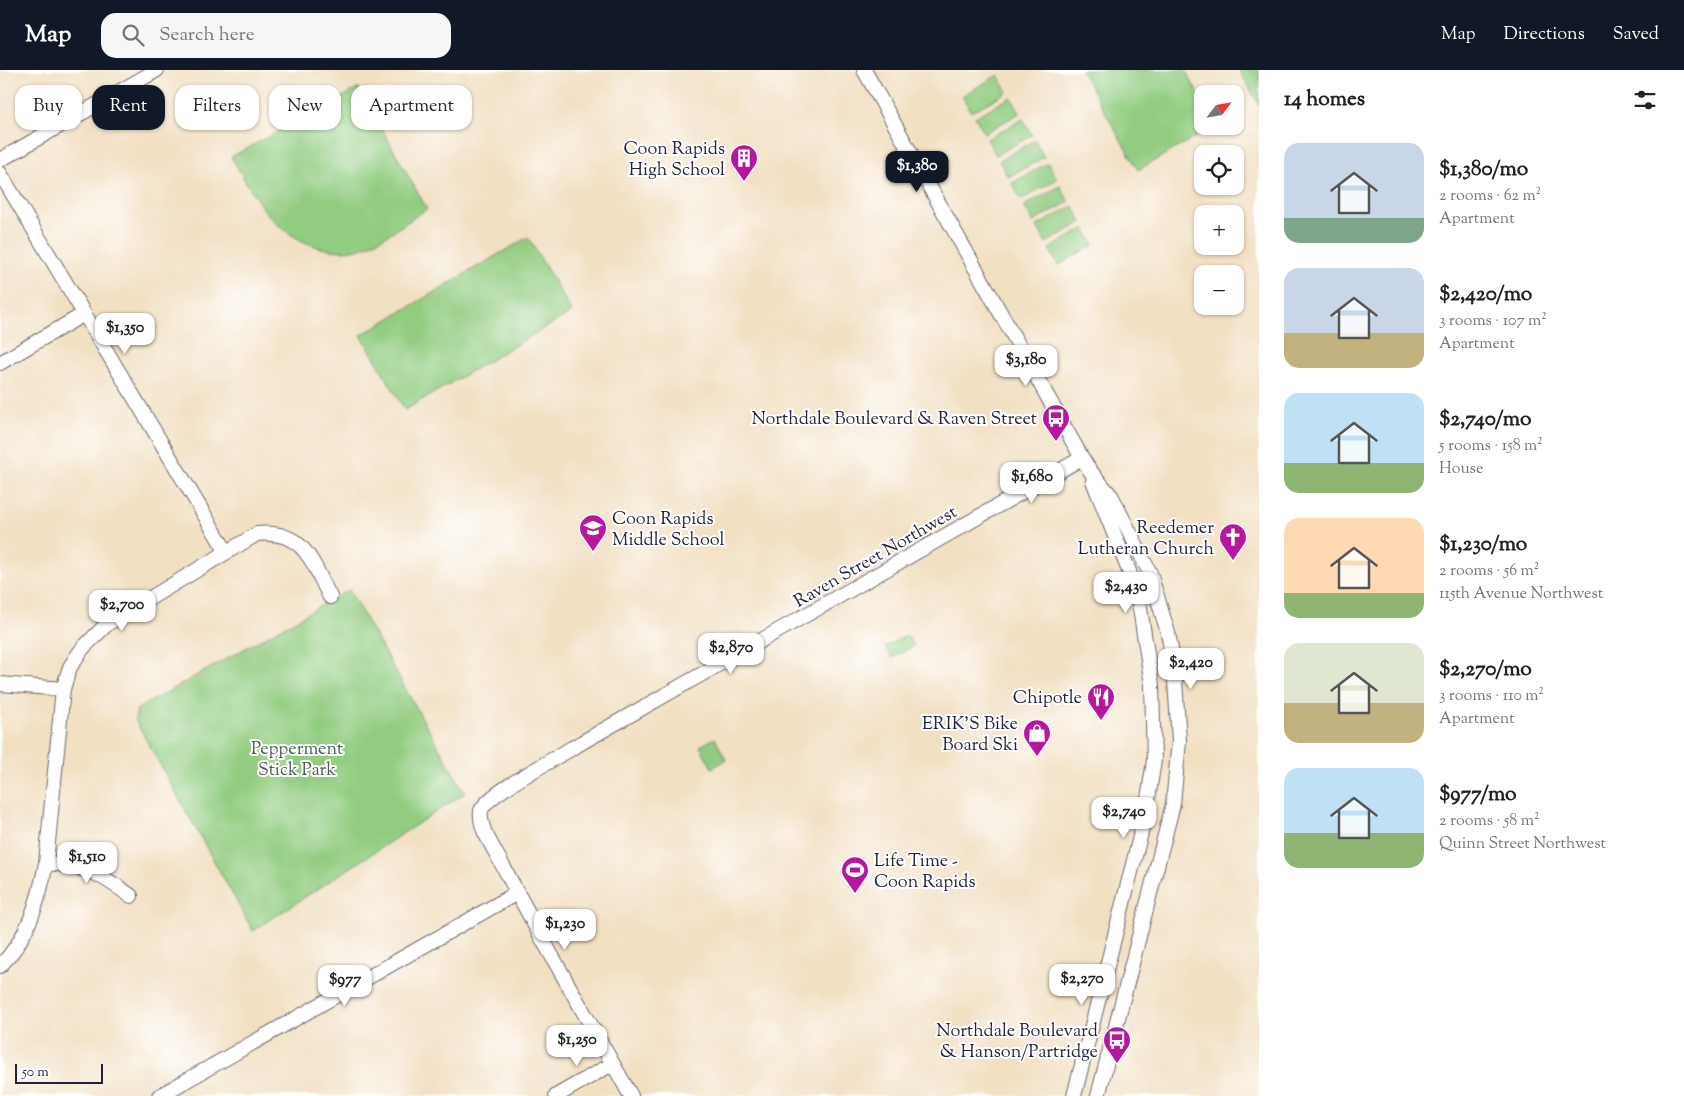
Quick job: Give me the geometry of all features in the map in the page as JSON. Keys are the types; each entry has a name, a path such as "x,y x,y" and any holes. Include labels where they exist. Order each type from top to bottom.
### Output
{"street":[{"path":"0,160 157,70"},
{"path":"864,70 1082,458 1112,497 1126,521 1156,591 1174,665 1179,741 1178,770 1171,812 1098,1096"},
{"path":"0,173 226,551"},
{"path":"0,363 84,314"},
{"name":"Raven Street Northwest","path":"517,893 481,822 481,810 493,795 572,748 1082,458"},
{"path":"1074,1096 1146,813 1154,760 1152,685 1138,602 1091,472"},
{"path":"0,966 20,941 42,886 46,863 63,689 70,667 82,649 107,624 257,534 273,533 288,537 300,544 309,556 330,597"},
{"path":"0,684 63,689"},
{"path":"46,863 76,865 93,871 131,896"},
{"path":"159,1096 517,893 631,1096"},
{"path":"556,1096 612,1064"}],"green space":[{"path":"1081,70 1185,70 1194,86 1194,135 1199,135 1138,170"},
{"path":"1239,70 1259,70 1259,105"},
{"path":"998,75 1007,92 971,112 962,96"},
{"path":"351,92 351,130 383,130 427,209 370,245 339,251 305,242 294,237 276,223 257,200 231,157 281,130 341,130 341,98"},
{"path":"1011,97 1020,113 984,133 975,117"},
{"path":"1023,119 1032,135 996,155 987,139"},
{"path":"1035,140 1044,157 1008,177 999,161"},
{"path":"1048,163 1057,179 1021,200 1012,183"},
{"path":"1060,186 1069,202 1033,222 1024,206"},
{"path":"1073,206 1082,222 1046,243 1037,226"},
{"path":"1085,228 1094,245 1058,265 1049,249"},
{"path":"528,237 572,312 405,410 361,335"},
{"name":"Pepperment Stick Park","path":"349,590 465,793 253,931 135,720 137,709"},
{"path":"907,635 914,646 892,658 885,647"},
{"path":"715,738 726,760 712,768 700,746"}],"place":[{"name":"Coon Rapids High School","path":"744,182"},
{"name":"Northdale Boulevard & Raven Street","path":"1056,442"},
{"name":"Coon Rapids Middle School","path":"593,552"},
{"name":"Reedemer Lutheran Church","path":"1233,561"},
{"name":"Chipotle","path":"1101,721"},
{"name":"ERIK'S Bike Board Ski","path":"1037,757"},
{"name":"Life Time - Coon Rapids","path":"855,894"},
{"name":"Northdale Boulevard & Hanson/Partridge","path":"1117,1064"}]}
